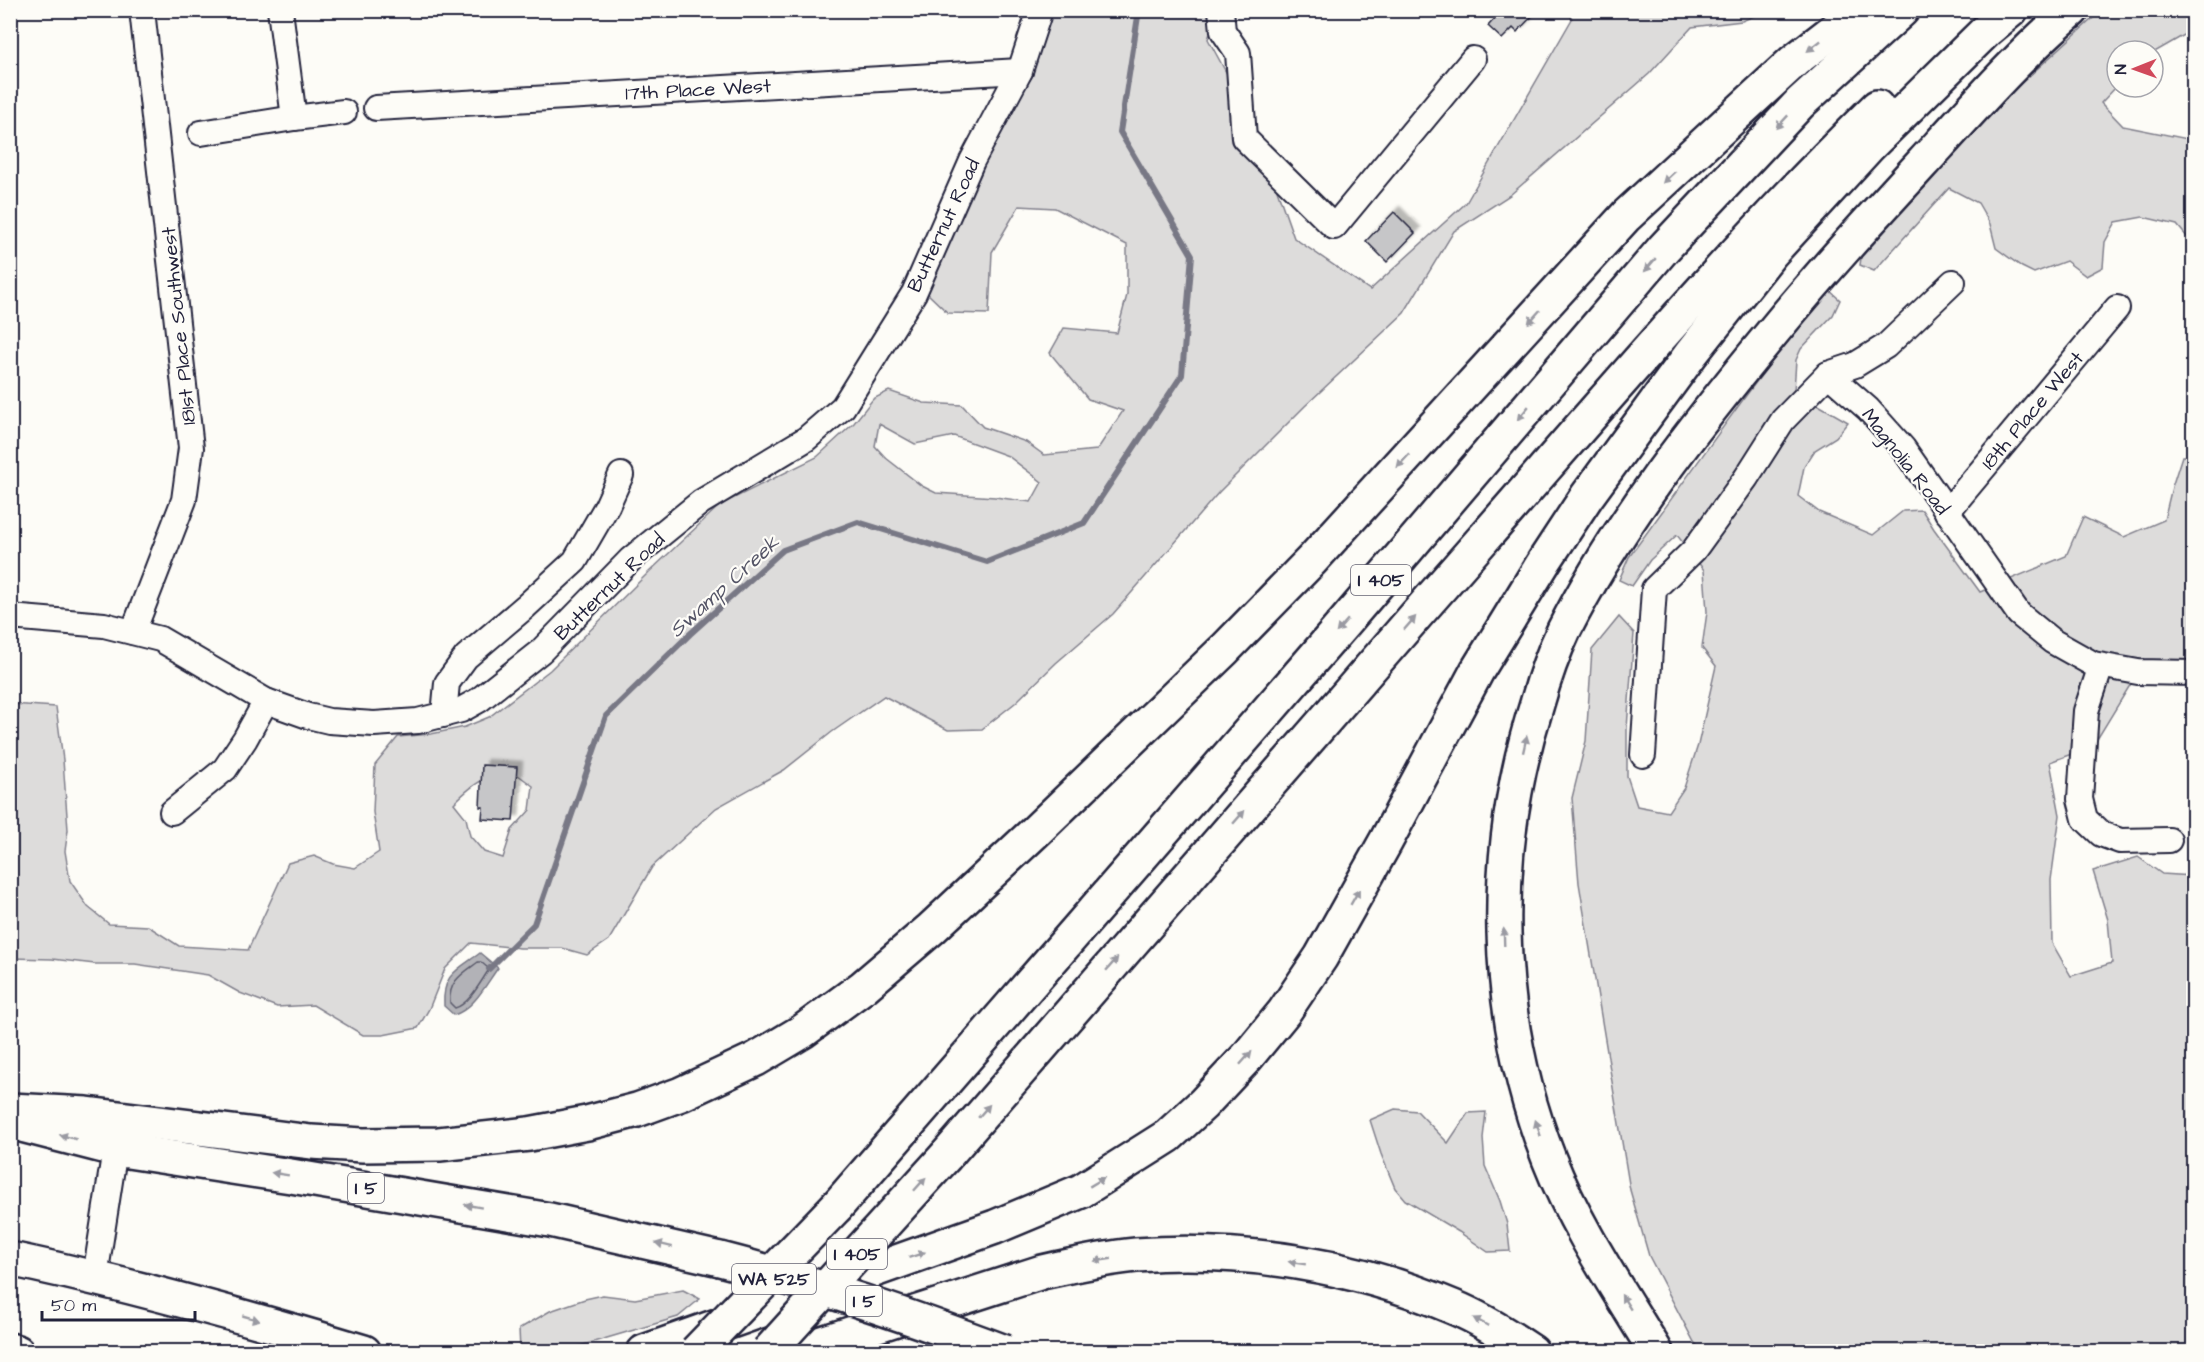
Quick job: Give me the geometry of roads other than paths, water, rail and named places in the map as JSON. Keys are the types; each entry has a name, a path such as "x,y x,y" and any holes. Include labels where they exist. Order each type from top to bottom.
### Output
{"highway":[{"path":"10,1110 87,1114 311,1142 363,1145 438,1144 530,1134 637,1110 681,1094 756,1059 803,1031 863,987 931,929 1036,831 1226,649 1312,560 1626,216 1794,61 1860,10"},
{"name":"I 405","path":"837,1206 1353,613 1664,248 1800,103 1902,10"},
{"name":"I 405","path":"768,1352 946,1156 1704,286 1829,154 1954,31 1981,10"},
{"path":"644,1352 995,1227 1082,1191 1168,1136 1203,1104 1247,1057 1284,1012 1321,957 1477,671 1545,560 1587,496 1691,354 1771,253 1869,146 1987,30 2011,10"},
{"path":"1656,1352 1573,1212 1549,1159 1529,1099 1515,1041 1504,937 1504,883 1508,830 1526,737 1563,633 1598,569 1705,414 1831,261 1982,98 2072,10"},
{"name":"I 5","path":"10,1122 115,1149 550,1220 720,1259 852,1297 1005,1352"},
{"path":"696,1352 837,1206"},
{"name":"WA 525","path":"712,1352 837,1206"},
{"path":"794,1352 1042,1272 1083,1263 1135,1256 1231,1254 1341,1270 1371,1279 1454,1307 1532,1352"},
{"path":"10,1259 95,1277 242,1316 364,1352"},
{"path":"10,1350 17,1352"}],"street":[{"name":"181st Place Southwest","path":"133,632 184,500 191,448 142,10"},
{"path":"280,10 294,118"},
{"name":"Butternut Road","path":"10,617 104,625 160,639 266,701 308,716 352,723 396,723 444,715 479,700 541,651 631,559 701,502 806,439 843,407 914,293 972,161 1020,71 1040,10"},
{"path":"1221,10 1223,31 1239,53 1244,138 1334,227 1473,59"},
{"name":"17th Place West","path":"376,108 1020,71"},
{"path":"201,133 344,112"},
{"path":"1643,755 1654,589 1694,550 1746,478 1783,420 1828,374 1856,365 1886,346 1953,282"},
{"name":"18th Place West","path":"1947,512 2117,308"},
{"name":"Magnolia Road","path":"1828,374 1869,408 1902,448 2019,614 2052,641 2093,664 2138,672 2193,673"},
{"path":"444,715 447,683 466,657 575,561 607,506 621,474"},
{"path":"2101,666 2086,711 2080,800 2085,819 2101,834 2120,841 2169,840"},
{"path":"171,812 225,769 266,701"},
{"path":"95,1277 115,1149"}],"water":[{"path":"480,953 498,968 474,1002 454,1015 444,1006 448,980 458,969"}],"waterway":[{"name":"Swamp Creek","path":"489,969 534,924 606,716 690,634 783,550 858,522 987,562 1084,523 1182,375 1192,255 1120,132 1139,10"}]}
